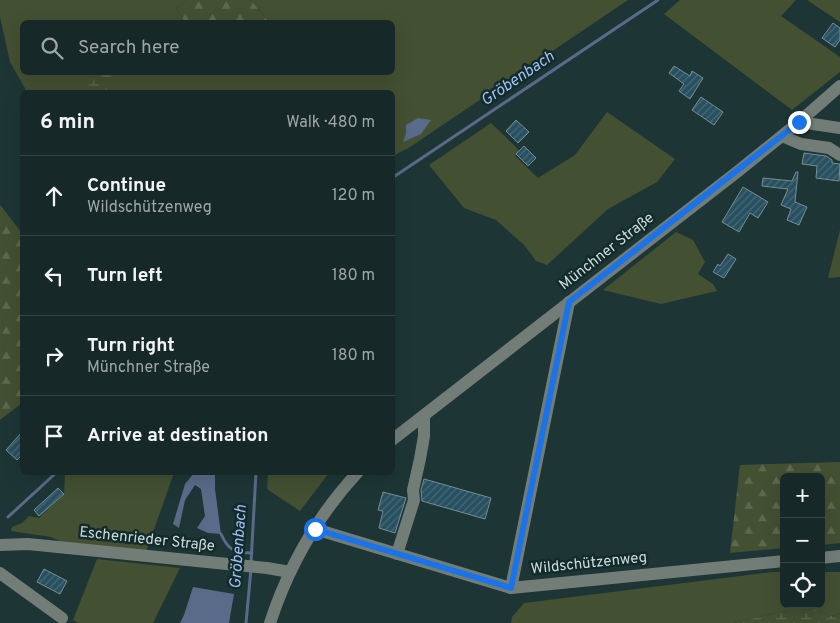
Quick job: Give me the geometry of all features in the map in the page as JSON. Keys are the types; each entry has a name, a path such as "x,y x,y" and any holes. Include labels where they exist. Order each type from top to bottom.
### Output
{"street":[{"name":"Münchner Straße","path":"395,438 782,136 840,86"},
{"path":"799,122 840,128"},
{"path":"782,136 801,144 829,148 840,155"},
{"path":"511,588 569,302"},
{"path":"397,554 414,500 412,490 424,436 424,416"},
{"path":"270,623 280,593 290,572 315,529 334,501 356,475"},
{"name":"Wildschützenweg","path":"315,529 511,588 780,561"},
{"name":"Eschenrieder Straße","path":"0,545 28,544 267,568 290,572"},
{"path":"825,558 840,556"},
{"path":"0,573 62,618"}],"green space":[{"path":"0,0 186,0 176,9 184,20 20,20 20,75 395,75 395,20 267,20 251,0 628,0 410,147 395,155 395,90 26,90 10,62 0,17"},
{"path":"186,0 251,0 267,20 184,20 176,9"},
{"path":"680,0 796,0 781,16 840,57 840,72 792,110 664,14"},
{"path":"807,0 840,0 840,22"},
{"path":"87,75 113,75 107,90 82,90 83,82"},
{"path":"607,112 675,159 657,182 608,209 547,265 536,261 524,245 496,220 464,208 429,165 491,123 519,150 515,156 538,178 575,155"},
{"path":"0,205 20,230 20,405 0,420"},
{"path":"840,230 840,277 828,278"},
{"path":"676,232 693,240 705,262 698,274 713,284 717,291 661,304 603,290"},
{"path":"840,462 840,543 825,545 825,473 780,473 780,548 730,553 740,465"},
{"path":"65,475 173,475 146,552 64,543 51,537 11,531 12,527 22,523 29,516 39,518 64,494"},
{"path":"268,475 327,475 300,511 267,489"},
{"path":"97,559 180,568 153,623 79,623 73,620"},
{"path":"780,572 780,608 825,608 825,572 840,572 840,614 831,616 813,609 779,612 734,623 511,623 512,617 524,603"},
{"path":"813,609 831,616 840,614 840,623 734,623 779,612"}],"water":[{"path":"418,118 431,120 421,134 403,142 406,134 406,125"},
{"path":"192,475 215,475 221,534 208,533 197,528 205,516 201,489 195,485 185,500 179,528 173,524 185,484"},
{"path":"193,587 234,594 229,623 180,623"}],"building":[{"path":"833,23 840,28 840,40 835,47 822,38"},
{"path":"674,66 690,76 692,71 703,78 690,99 679,91 684,84 669,73"},
{"path":"701,97 723,112 714,125 692,110"},
{"path":"516,120 529,132 518,143 506,131"},
{"path":"524,146 536,158 528,166 516,154"},
{"path":"804,153 826,156 832,160 832,163 840,164 839,181 816,178 817,166 802,164"},
{"path":"796,172 798,172 795,202 807,207 799,225 787,220 791,209 781,205 788,189 762,186 763,178 792,181"},
{"path":"743,187 768,202 758,218 750,213 739,232 722,222"},
{"path":"728,254 736,259 724,278 713,272 718,264 720,266"},
{"path":"20,434 20,457 17,460 6,450"},
{"path":"424,479 491,498 485,519 422,501 421,490"},
{"path":"58,488 64,494 39,516 34,510"},
{"path":"383,492 406,498 395,533 379,528 383,511 378,510"},
{"path":"44,569 67,581 60,594 37,582"}],"waterway":[{"name":"Gröbenbach","path":"395,176 658,0"},
{"path":"8,517 54,475"},
{"name":"Gröbenbach","path":"251,563 256,475"},
{"path":"221,534 226,544 233,550 252,553"},
{"name":"Gröbenbach","path":"246,623 251,569"}],"route":[{"path":"315,529 511,588 569,302 799,122"}]}
